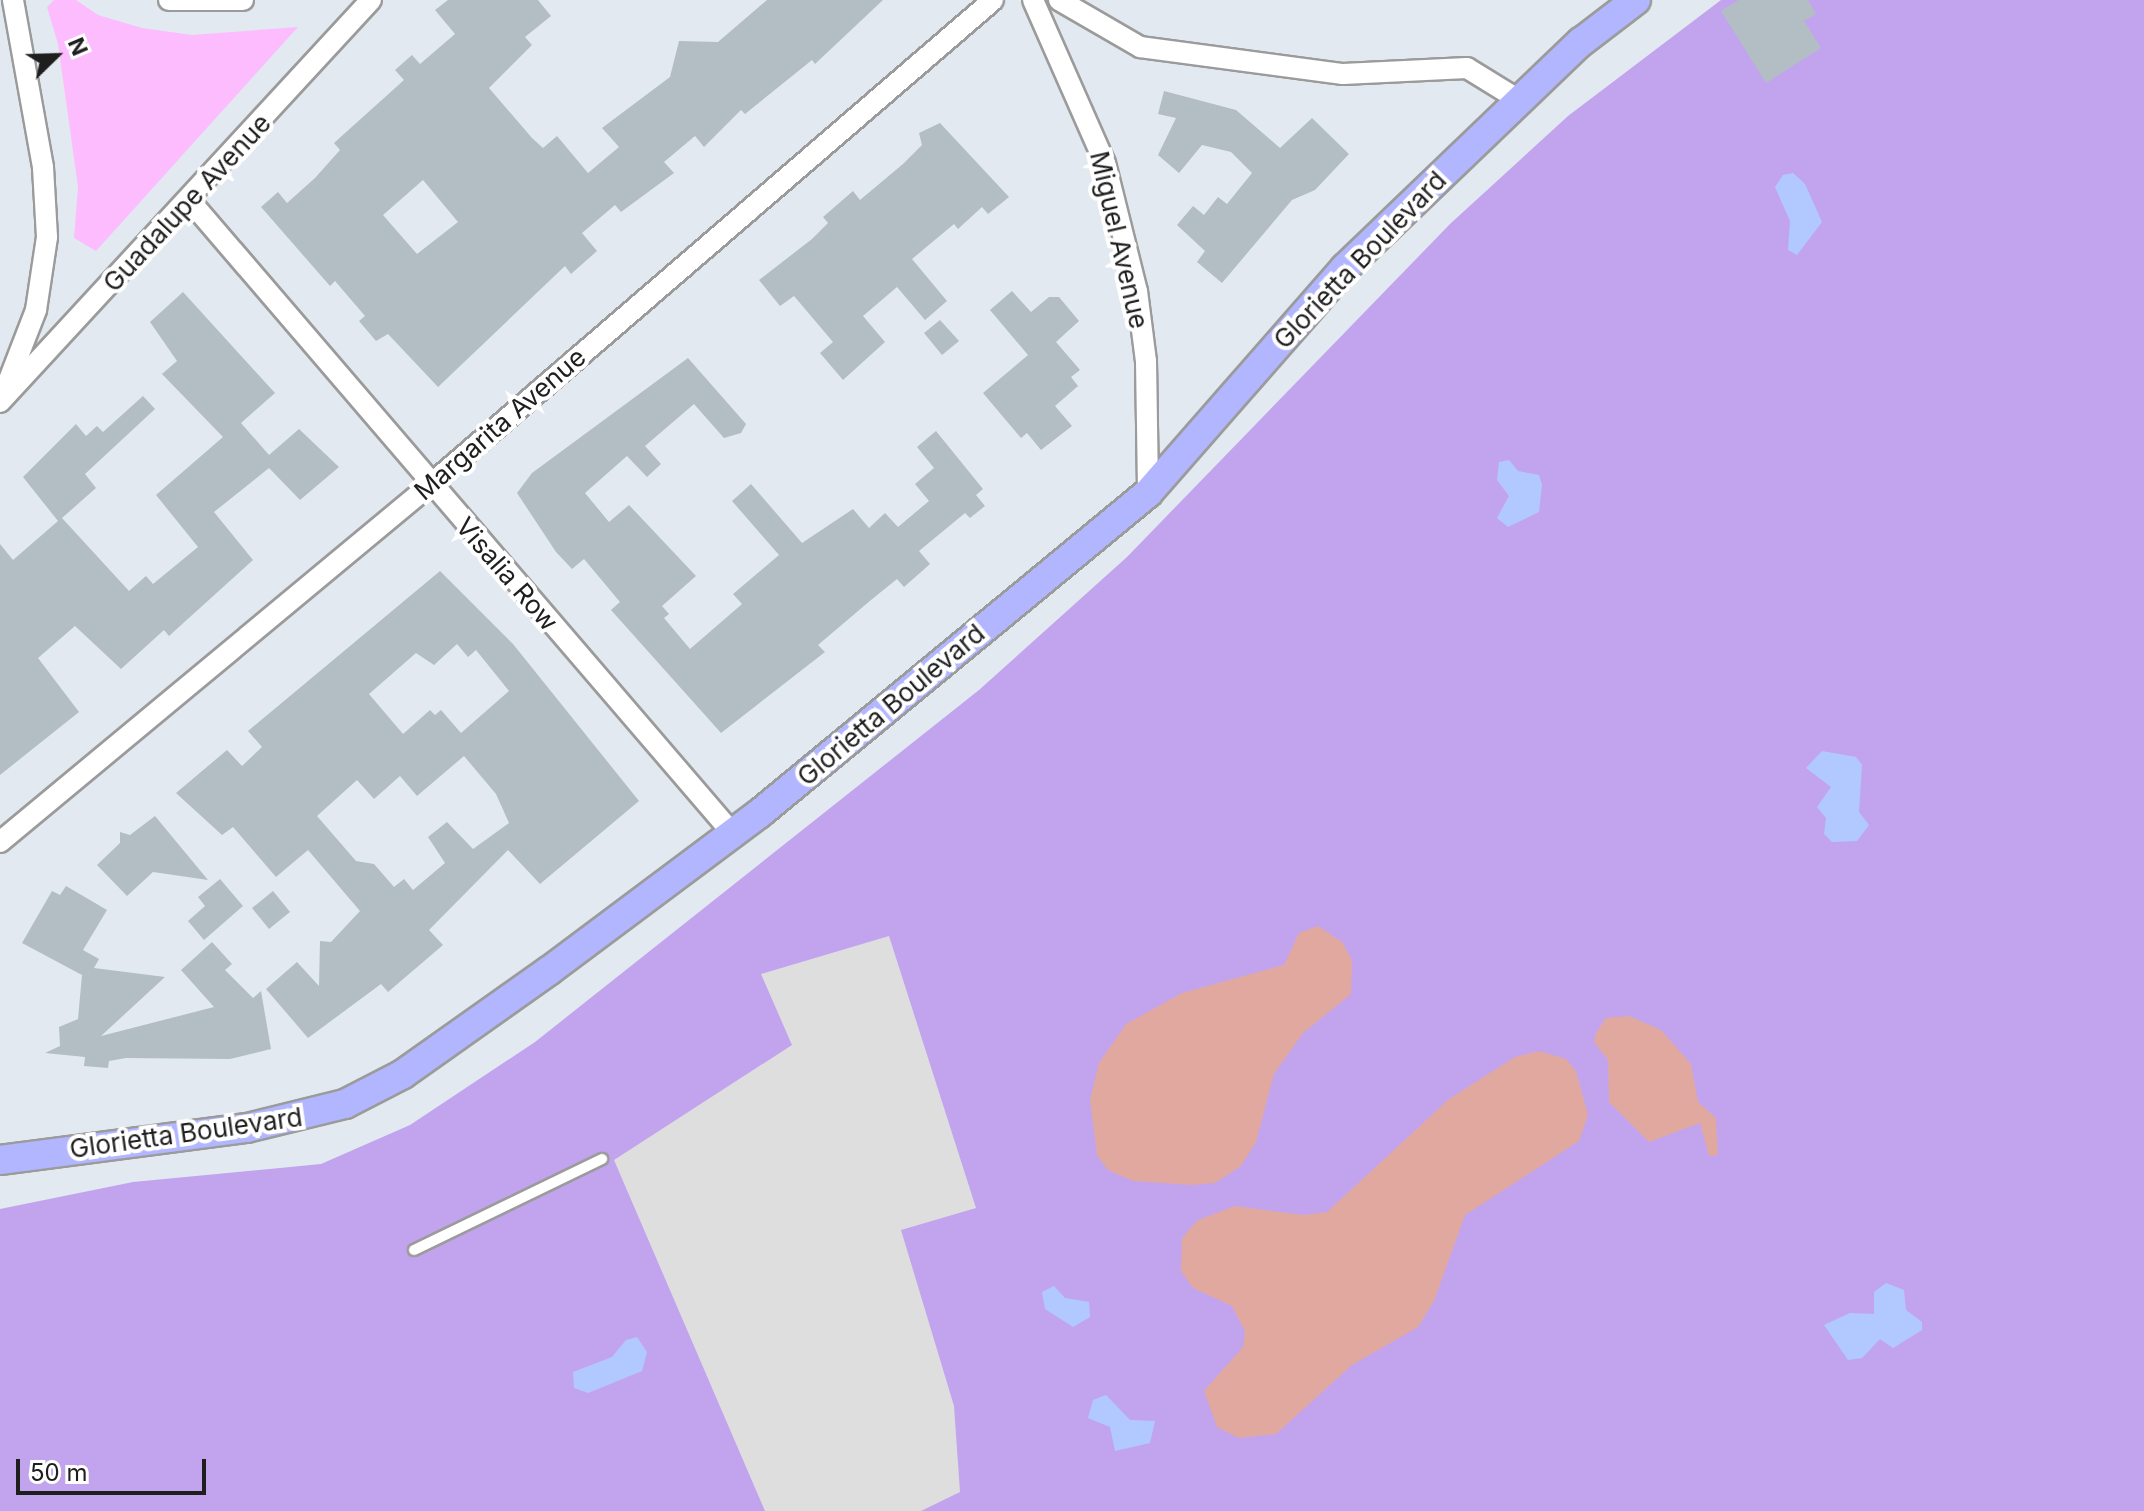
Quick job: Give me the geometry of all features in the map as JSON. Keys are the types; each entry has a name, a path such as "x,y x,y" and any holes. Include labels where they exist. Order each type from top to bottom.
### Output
{"street":[{"path":"0,401 36,310 47,237 43,167 13,0"},
{"path":"169,0 243,0"},
{"name":"Guadalupe Avenue","path":"0,401 191,202 371,0"},
{"name":"Margarita Avenue","path":"0,842 430,485 993,0"},
{"name":"Miguel Avenue","path":"1033,0 1105,163 1137,291 1146,361 1148,493"},
{"path":"1059,0 1140,47 1343,74 1467,68 1519,100"},
{"name":"Glorietta Boulevard","path":"0,1160 247,1128 345,1104 403,1074 733,834 1148,493 1345,268 1519,100 1636,0"},
{"name":"Visalia Row","path":"191,202 430,485 733,834"}],"lane":[{"path":"414,1250 602,1159"}],"shaded area":[{"path":"54,0 76,0 98,15 142,28 192,35 298,27 96,251 74,238 78,187 58,44 47,7"},
{"path":"1721,0 2144,0 2144,1511 0,1511 0,1209 133,1182 321,1164 410,1125 535,1042 979,690 1127,557 1450,224 1568,116"},
{"path":"1318,926 1342,942 1352,960 1351,994 1303,1033 1274,1074 1256,1142 1241,1166 1215,1183 1192,1185 1133,1181 1108,1170 1097,1155 1090,1100 1099,1063 1126,1024 1182,993 1284,965 1299,933"},
{"path":"889,936 976,1208 901,1230 954,1406 960,1492 921,1511 765,1511 614,1160 792,1045 761,974"},
{"path":"1629,1016 1661,1030 1691,1064 1698,1102 1716,1118 1718,1155 1709,1156 1700,1123 1649,1142 1609,1102 1608,1060 1594,1042 1596,1033 1606,1018"},
{"path":"1539,1051 1566,1059 1576,1071 1588,1115 1579,1141 1465,1215 1434,1301 1418,1327 1352,1365 1276,1434 1239,1438 1217,1427 1204,1391 1243,1347 1245,1331 1232,1306 1193,1288 1181,1271 1182,1238 1198,1220 1235,1206 1303,1215 1327,1212 1449,1099 1515,1057"}],"sand":[{"path":"1793,173 1805,184 1822,222 1797,255 1788,250 1790,221 1775,187 1783,175"},
{"path":"1509,460 1518,471 1539,475 1542,485 1539,512 1508,527 1497,518 1509,496 1497,480 1499,462"},
{"path":"1822,751 1856,757 1862,765 1859,812 1869,825 1857,841 1832,842 1824,834 1826,818 1817,807 1831,787 1806,768"},
{"path":"1886,1283 1904,1290 1906,1310 1922,1322 1922,1330 1893,1348 1880,1339 1862,1358 1848,1360 1824,1325 1850,1313 1874,1314 1874,1292"},
{"path":"1054,1286 1065,1298 1089,1302 1090,1317 1073,1327 1045,1309 1042,1292"},
{"path":"637,1337 647,1352 642,1371 588,1393 574,1388 573,1372 612,1357 626,1340"},
{"path":"1106,1395 1130,1420 1155,1421 1150,1443 1115,1451 1110,1427 1088,1418 1093,1400"}],"building":[{"path":"448,0 538,0 551,16 525,37 532,45 489,88 543,148 557,136 588,173 619,147 602,128 670,77 679,41 718,42 767,0 883,0 815,64 812,60 745,114 741,110 704,147 695,136 664,162 674,173 621,212 615,205 582,233 597,251 571,274 565,266 438,387 388,334 376,341 359,321 365,316 335,281 330,286 261,207 278,192 287,203 340,150 334,143 404,80 395,70 412,55 420,64 455,34 435,10","holes":["423,180 458,222 417,254 383,215"]},
{"path":"1739,0 1808,0 1816,14 1804,21 1821,48 1766,83 1721,11"},
{"path":"1164,91 1236,110 1280,148 1312,118 1349,154 1315,190 1292,200 1222,283 1197,262 1205,251 1177,225 1193,206 1204,215 1218,197 1227,204 1252,173 1231,152 1202,145 1179,173 1158,155 1176,118 1158,114"},
{"path":"940,123 1009,197 988,214 982,207 958,229 954,224 912,259 947,301 925,320 897,287 863,316 885,342 843,380 820,353 833,342 794,296 780,306 759,280 812,239 828,223 823,217 853,191 860,200 903,164 922,145 919,133"},
{"path":"1012,291 1031,312 1049,297 1059,297 1079,321 1056,342 1080,370 1071,377 1078,386 1055,406 1072,426 1041,450 1027,433 1021,438 983,393 1028,355 990,310"},
{"path":"183,292 275,393 241,423 269,455 299,429 339,467 300,500 269,468 214,512 253,560 169,636 164,630 121,669 75,626 38,658 79,712 0,775 0,544 13,560 58,521 23,477 76,424 86,436 97,426 103,432 143,396 155,409 85,474 96,488 62,518 129,591 146,576 153,584 198,547 156,495 223,437 162,374 177,361 150,322"},
{"path":"940,320 959,341 942,355 924,333"},
{"path":"688,358 746,424 741,433 724,438 694,404 645,446 661,464 647,477 627,456 585,493 609,522 629,505 696,576 662,606 669,614 664,618 690,649 742,604 733,594 779,555 732,501 751,484 802,543 853,509 869,528 885,513 898,527 929,501 915,484 934,468 917,447 936,431 983,489 976,495 985,506 970,518 965,513 919,551 930,564 904,587 897,579 871,600 818,645 825,652 721,733 611,610 620,602 584,559 572,569 556,552 517,493 532,473"},
{"path":"440,571 513,644 639,801 540,884 508,850 429,930 443,945 388,992 381,984 308,1038 266,989 297,962 319,986 320,941 331,942 360,911 308,850 276,877 233,827 222,835 176,793 227,750 242,766 262,747 248,731","holes":["457,644 468,657 476,650 509,691 461,733 441,710 435,715 430,710 403,734 369,694 416,653 434,665","464,756 496,794 509,823 473,849 447,822 428,837 445,863 413,890 404,879 394,887 374,864 356,861 317,816 357,780 374,799 400,776 417,796"]},
{"path":"155,816 208,880 153,872 127,896 97,865 120,843 120,832 130,835"},
{"path":"220,879 243,906 204,940 188,921 205,906 198,897"},
{"path":"66,886 107,910 83,950 99,959 94,968 165,977 101,1036 214,1007 181,970 212,942 232,964 225,970 253,998 261,991 271,1049 230,1059 126,1058 109,1061 108,1068 84,1066 85,1057 45,1053 60,1046 59,1027 78,1019 82,975 22,943 52,891 60,895"},
{"path":"273,891 290,912 269,929 252,908"}]}
